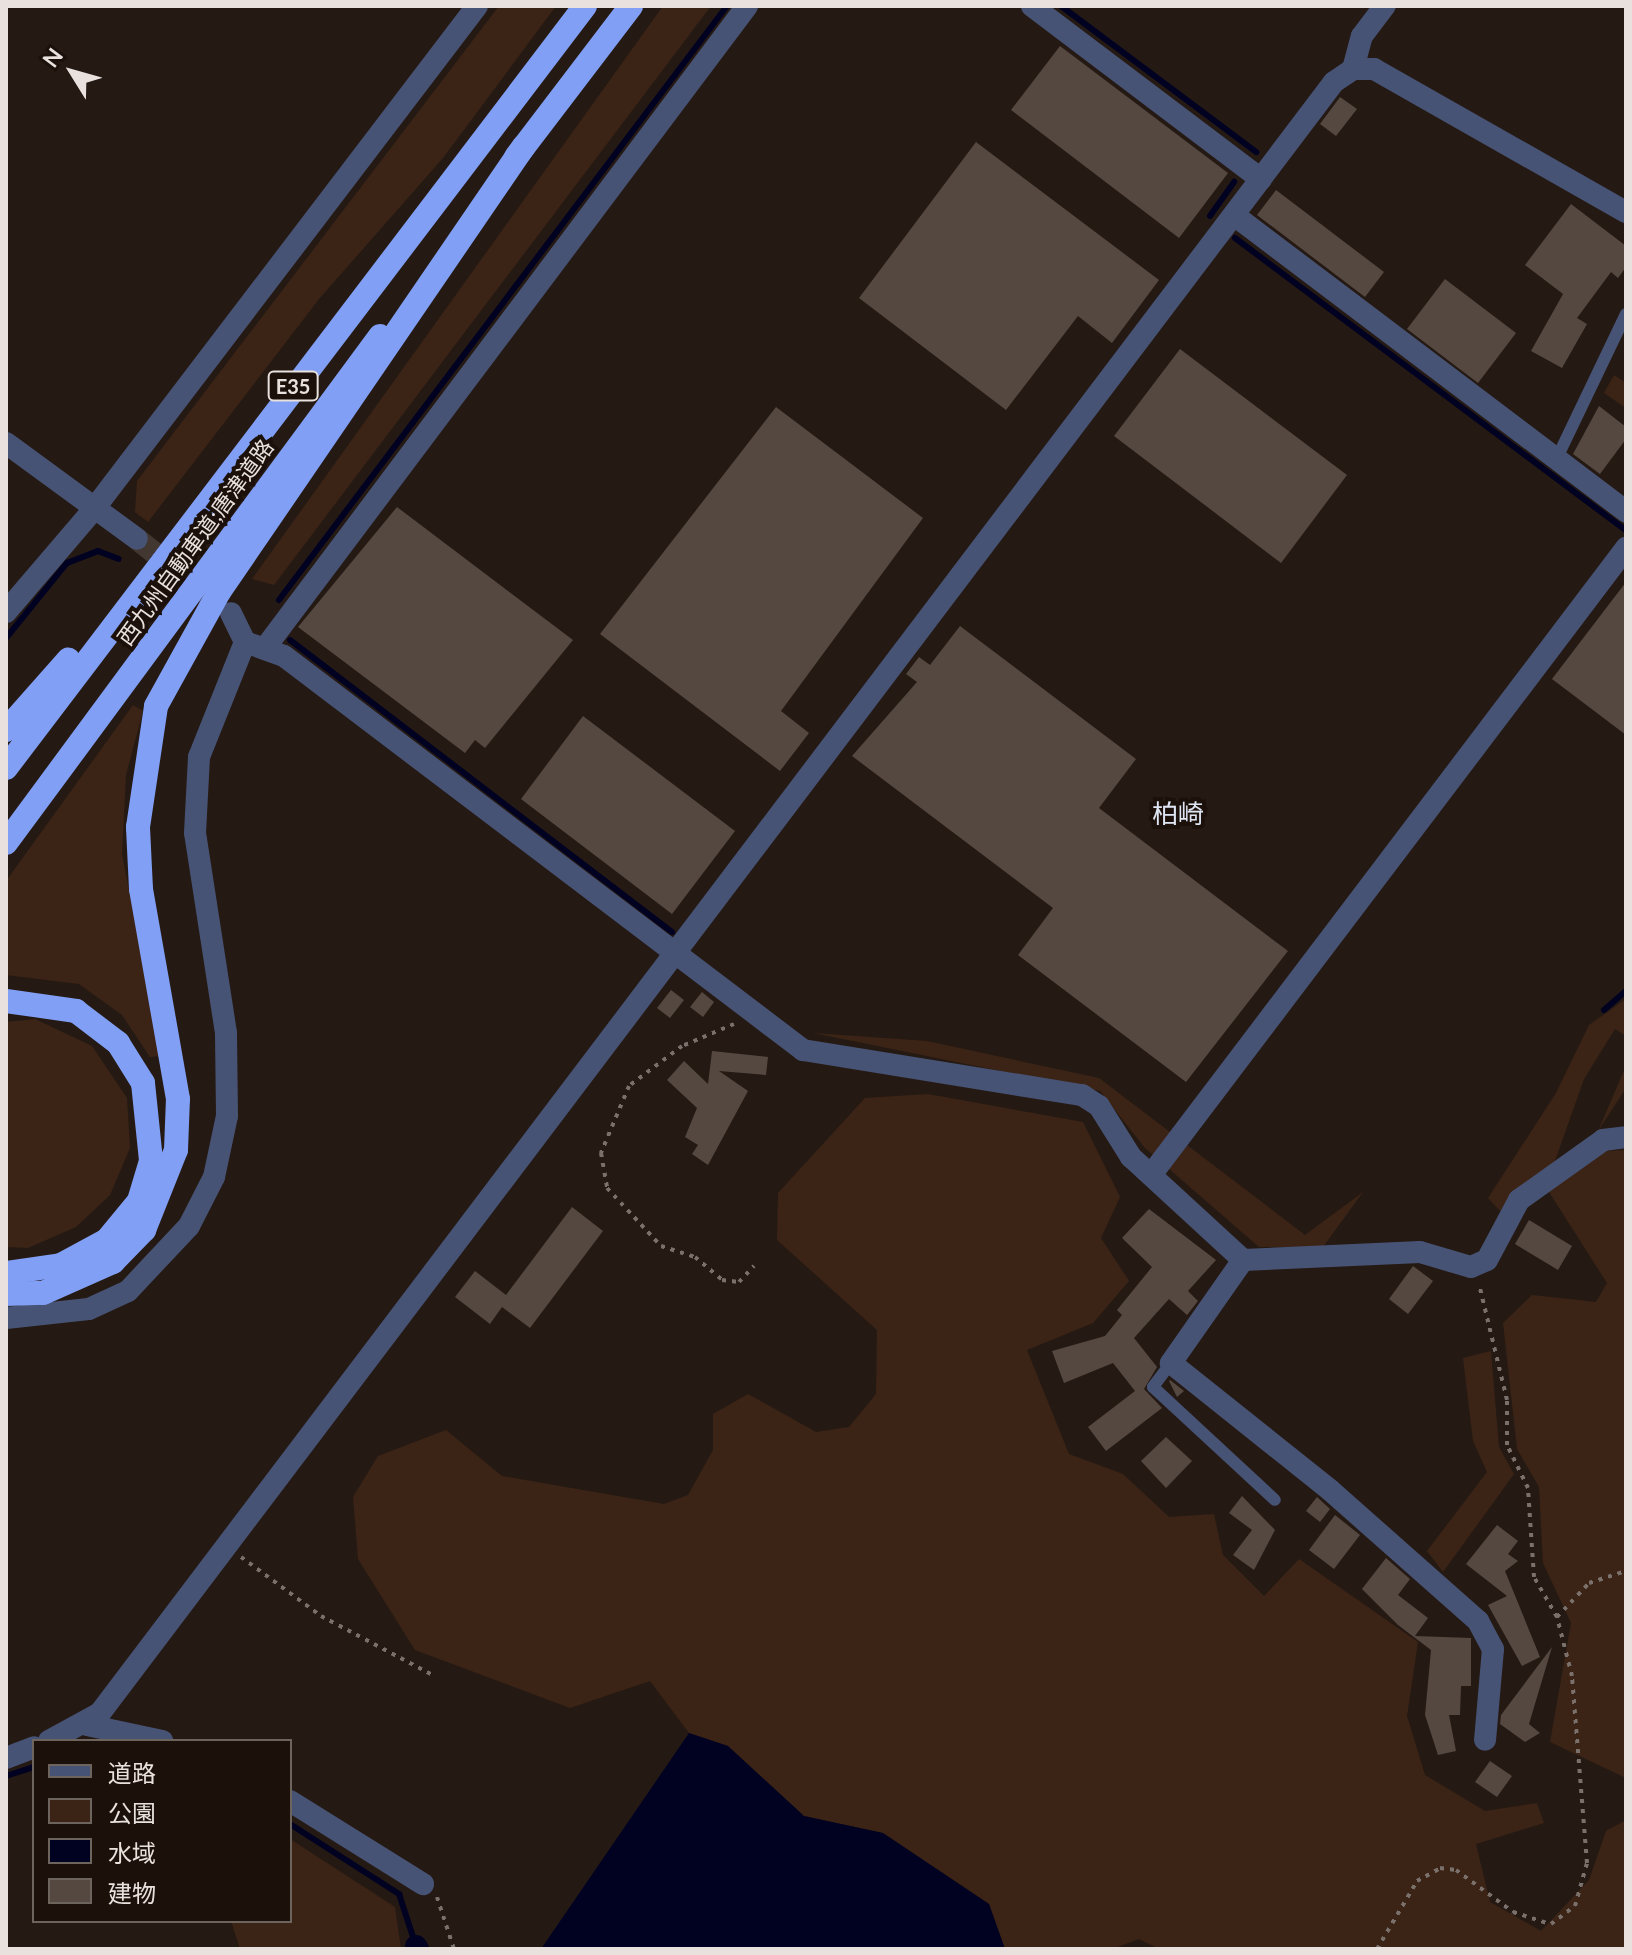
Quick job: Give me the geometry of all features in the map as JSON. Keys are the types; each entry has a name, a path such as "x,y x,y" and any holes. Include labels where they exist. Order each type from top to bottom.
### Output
{"highway":[{"name":"西九州自動車道;唐津道路","path":"6,768 181,532 585,6"},
{"name":"西九州自動車道;唐津道路","path":"6,843 631,6"},
{"path":"6,1294 43,1293 113,1262 144,1230 176,1150 178,1099 141,889 138,827 156,706 219,592 524,146"},
{"path":"6,730 181,532"},
{"path":"6,1001 76,1011 118,1043 143,1083 151,1161 139,1201 107,1240 61,1265 6,1273"}],"street":[{"path":"6,612 94,509 477,6"},
{"path":"6,1318 89,1309 128,1291 189,1226 214,1177 227,1116 226,1033 195,833 199,757 255,645 747,6"},
{"path":"1032,6 1261,179"},
{"path":"1353,69 1362,36 1385,6"},
{"path":"54,1739 87,1725 227,1546 1334,82 1353,69 1374,69 1626,212"},
{"path":"1234,215 1626,512"},
{"path":"6,443 137,539"},
{"path":"1151,1175 1626,548"},
{"path":"231,613 255,645 818,1057 1082,1095 1099,1106 1151,1175 1243,1260 1420,1252 1471,1267 1487,1260 1519,1200 1603,1140 1626,1137"},
{"path":"1243,1260 1171,1363 1478,1621 1493,1649 1485,1740"},
{"path":"87,1725 153,1739"},
{"path":"6,1758 32,1748"},
{"path":"292,1802 423,1884"}],"lane":[{"path":"1556,460 1626,314"},
{"path":"1171,1363 1153,1387 1275,1500"}],"path":[{"path":"750,1010 724,1032 682,1046 637,1078 611,1120 601,1153 607,1188 661,1246 695,1257 722,1280 739,1282 754,1266"},
{"path":"1377,1949 1417,1881 1440,1868 1456,1870 1513,1912 1551,1924 1575,1906 1587,1863 1572,1676 1557,1617 1534,1577 1528,1488 1507,1445 1507,1400 1471,1267"},
{"path":"227,1546 321,1616 436,1677"},
{"path":"1557,1617 1589,1583 1626,1571"},
{"path":"423,1884 448,1915 454,1949"}],"green space":[{"path":"499,6 556,6 443,158 319,299 148,522 135,512 137,481"},
{"path":"663,6 711,6 274,585 252,579"},
{"path":"1614,375 1626,383 1626,408 1604,393"},
{"path":"133,705 143,711 126,775 122,854 161,1056 150,1057 122,1015 79,984 6,975 6,881"},
{"path":"1626,999 1626,1036 1615,1029 1584,1079 1555,1161 1500,1211 1488,1198 1556,1093 1589,1025"},
{"path":"35,1019 92,1046 127,1098 130,1148 110,1195 76,1227 28,1248 6,1247 6,1022"},
{"path":"813,1033 927,1041 1099,1078 1305,1235 1363,1192 1323,1247 1259,1247 1145,1148 1100,1091"},
{"path":"1626,1066 1626,1088 1598,1131"},
{"path":"928,1094 1083,1122 1120,1197 1101,1238 1129,1281 1093,1323 1027,1350 1069,1454 1123,1474 1169,1517 1214,1514 1223,1555 1264,1596 1299,1559 1418,1642 1407,1716 1425,1775 1485,1811 1537,1803 1544,1823 1476,1844 1490,1902 1541,1931 1589,1880 1606,1831 1626,1820 1626,1949 1159,1949 1139,1939 1112,1949 1005,1949 989,1904 883,1833 804,1816 728,1746 689,1733 650,1681 570,1708 415,1650 358,1559 353,1497 378,1456 446,1430 502,1476 664,1504 688,1495 713,1450 713,1414 748,1394 816,1432 849,1427 876,1394 877,1330 777,1240 778,1193 865,1098"},
{"path":"1626,1150 1626,1778 1550,1742 1571,1623 1543,1563 1539,1487 1517,1449 1503,1323 1532,1295 1596,1302 1607,1283 1549,1192 1604,1151"},
{"path":"1491,1351 1499,1447 1514,1474 1443,1572 1427,1551 1487,1472 1473,1441 1463,1358"},
{"path":"292,1840 395,1907 401,1949 240,1949 232,1923 292,1923"}],"water":[{"path":"689,1733 728,1746 804,1816 883,1833 989,1904 1005,1949 541,1949"}],"building":[{"path":"1060,46 1228,173 1179,238 1011,110"},
{"path":"1340,97 1357,109 1336,136 1320,124"},
{"path":"976,142 1159,280 1112,343 1078,316 1006,410 859,298"},
{"path":"1276,190 1384,272 1365,297 1257,215"},
{"path":"1571,204 1626,246 1626,267 1618,278 1611,272 1577,318 1587,324 1562,368 1531,351 1563,294 1525,265"},
{"path":"1445,279 1516,333 1478,383 1407,329"},
{"path":"1180,349 1347,475 1281,563 1114,436"},
{"path":"1599,406 1626,427 1626,439 1600,474 1573,454"},
{"path":"776,407 923,518 781,711 809,733 780,771 600,634"},
{"path":"397,507 573,640 485,748 475,740 465,753 298,627"},
{"path":"1626,582 1626,735 1552,679"},
{"path":"960,626 1136,759 1099,808 1288,951 1186,1082 1018,955 1053,908 852,756 917,682 906,674 919,657 930,665"},
{"path":"583,716 735,831 672,914 521,799"},
{"path":"671,990 684,1000 670,1018 657,1008"},
{"path":"702,992 714,1002 703,1017 690,1007"},
{"path":"712,1051 768,1057 766,1075 719,1071 748,1091 708,1165 692,1154 698,1145 685,1137 697,1108 667,1080 684,1061 708,1084"},
{"path":"572,1207 603,1231 530,1328 502,1307 490,1324 455,1297 475,1271 506,1295"},
{"path":"1149,1209 1216,1260 1188,1291 1198,1301 1187,1315 1169,1299 1134,1338 1157,1367 1144,1389 1162,1408 1106,1451 1088,1427 1135,1391 1113,1363 1064,1383 1052,1351 1105,1336 1122,1315 1117,1310 1152,1267 1122,1238"},
{"path":"1529,1220 1572,1246 1558,1270 1515,1244"},
{"path":"1413,1266 1433,1281 1408,1314 1389,1299"},
{"path":"1170,1380 1184,1391 1177,1397"},
{"path":"1166,1437 1192,1461 1166,1488 1141,1461"},
{"path":"1242,1496 1275,1530 1254,1570 1233,1555 1252,1530 1229,1513"},
{"path":"1317,1497 1330,1509 1320,1522 1306,1511"},
{"path":"1335,1515 1360,1535 1334,1569 1309,1550"},
{"path":"1497,1525 1518,1541 1508,1554 1518,1561 1505,1571 1540,1657 1522,1666 1488,1605 1507,1596 1466,1564"},
{"path":"1386,1558 1410,1579 1398,1595 1428,1618 1415,1636 1471,1638 1471,1686 1461,1686 1460,1715 1449,1715 1456,1751 1438,1755 1425,1715 1431,1650 1398,1625 1362,1589"},
{"path":"1552,1647 1529,1724 1540,1733 1525,1742 1500,1724 1501,1715"},
{"path":"1490,1761 1512,1776 1497,1797 1475,1782"}],"waterway":[{"path":"279,600 727,6"},
{"path":"1061,6 1256,152"},
{"path":"1210,216 1234,182"},
{"path":"1235,238 1626,531"},
{"path":"6,638 67,563 98,551 119,559"},
{"path":"290,640 672,932"},
{"path":"1604,1010 1626,991"},
{"path":"6,1776 32,1768"},
{"path":"292,1825 399,1894 416,1946"}],"tunnel":[{"path":"137,539 208,595"}],"district":[{"name":"柏崎","path":"1178,814"}]}
